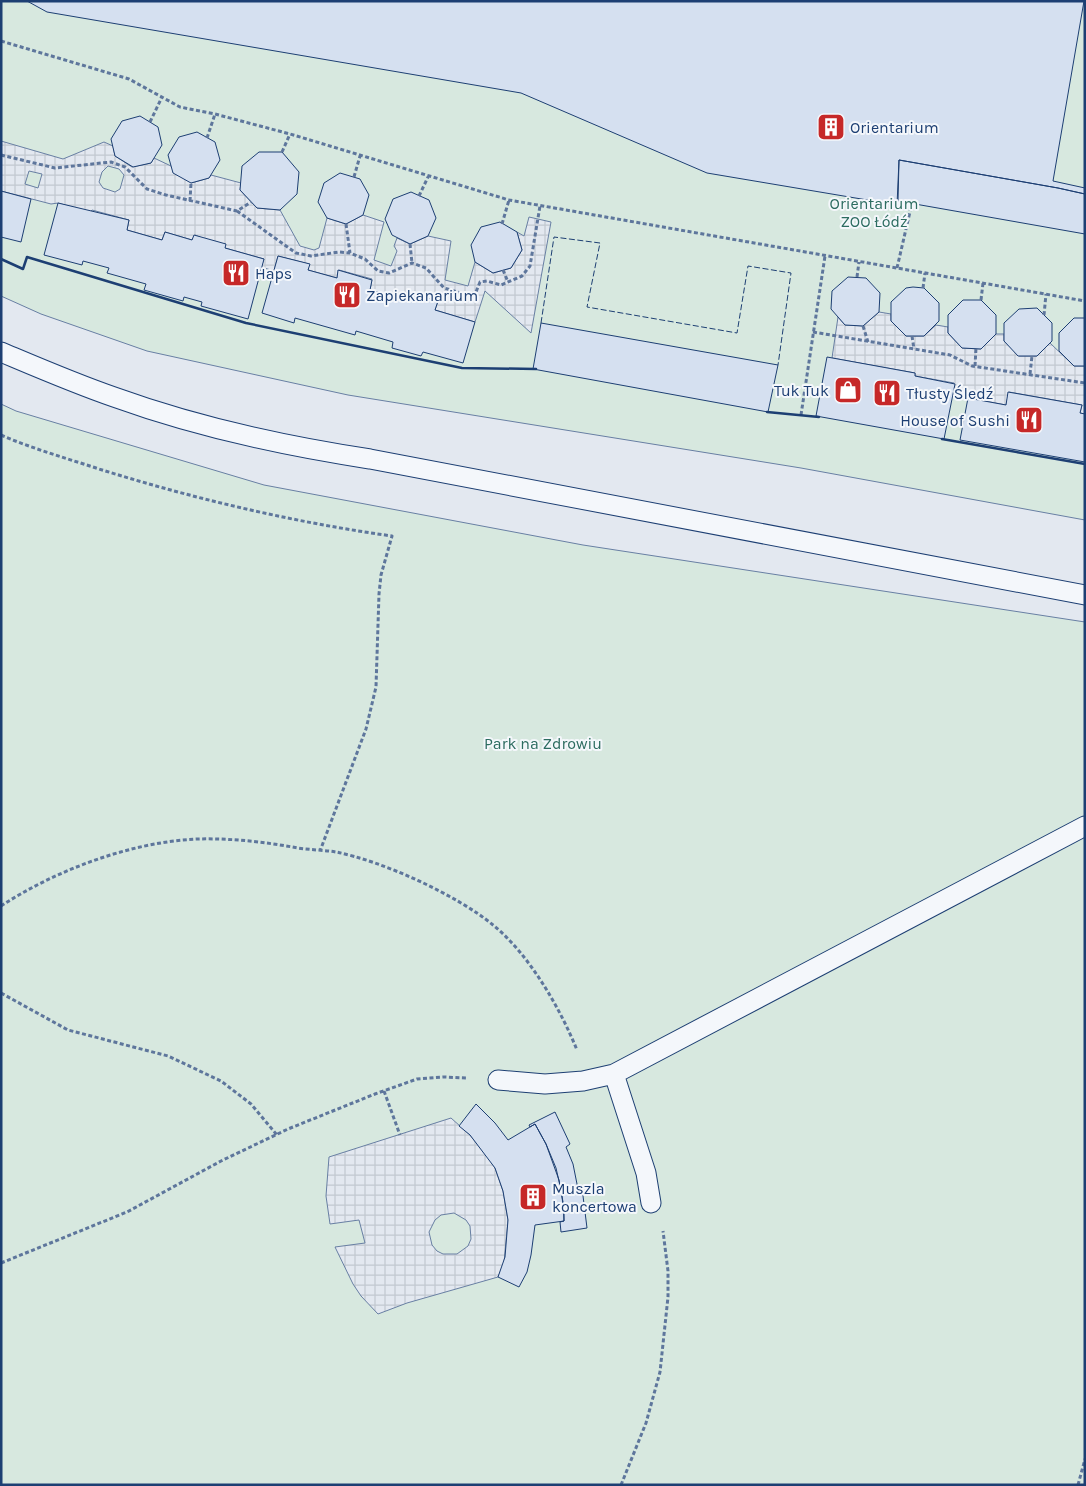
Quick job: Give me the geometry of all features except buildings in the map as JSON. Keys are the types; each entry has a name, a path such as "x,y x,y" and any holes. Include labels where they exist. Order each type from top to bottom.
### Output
{"lane":[{"path":"1,352 116,398 178,417 266,440 1085,595"},
{"path":"498,1080 544,1084 587,1080 614,1074 1085,826"},
{"path":"614,1074 646,1173 652,1203"}],"path":[{"path":"1,41 129,79 180,107 215,114 290,134 509,200 1085,300"},
{"path":"150,122 162,97"},
{"path":"206,138 215,114"},
{"path":"282,152 290,134"},
{"path":"1,155 55,168 111,162 122,166 147,189 190,201 237,210 296,253 311,256 339,252 350,253 365,258 378,271 389,273 412,263 426,268 444,288 468,294 476,292 480,282 487,281 501,285 522,276 530,266 540,206"},
{"path":"354,177 360,156"},
{"path":"122,166 125,163"},
{"path":"419,196 428,177"},
{"path":"190,201 191,183"},
{"path":"502,224 509,200"},
{"path":"237,210 251,202"},
{"path":"897,268 912,203"},
{"path":"346,224 350,253"},
{"path":"410,244 412,263"},
{"path":"801,415 825,256"},
{"path":"857,278 859,262"},
{"path":"503,270 508,282"},
{"path":"923,288 925,273"},
{"path":"981,300 983,283"},
{"path":"1044,315 1046,294"},
{"path":"863,326 868,342"},
{"path":"813,332 950,355 975,366 1085,383"},
{"path":"912,336 914,349"},
{"path":"975,366 976,348"},
{"path":"1030,374 1032,356"},
{"path":"1,435 120,475 216,503 340,529 392,536 381,575 376,687 366,729 320,851"},
{"path":"1,906 79,866 135,849 160,844 196,839 228,840 336,852 388,868 456,900 494,925 527,961 544,986 571,1033 584,1066 587,1080"},
{"path":"1,993 68,1030 168,1056 221,1080 251,1104 277,1134"},
{"path":"1,1263 127,1212 221,1161 277,1134 384,1091 417,1079 426,1078 498,1080"},
{"path":"384,1091 400,1135"},
{"path":"621,1485 636,1450 654,1398 664,1343 668,1297 666,1251 660,1219 652,1203"},
{"path":"1078,1485 1085,1459"}],"green space":[{"name":"Park na Zdrowiu","path":"1,1 1085,1 1085,1485 1,1485"}],"shaded area":[{"path":"1,141 63,159 104,142 113,146 115,156 132,167 151,163 154,158 171,166 191,183 209,178 211,175 241,183 240,190 257,208 280,210 300,246 314,250 319,248 327,218 346,224 363,215 384,222 374,260 391,266 397,251 394,246 397,238 410,244 428,236 451,241 445,280 468,286 475,262 493,273 511,268 522,250 517,232 524,236 529,217 551,222 531,333 485,291 475,322 435,310 438,301 407,292 405,300 370,290 372,279 339,270 337,278 308,270 309,264 278,256 274,271 261,267 264,259 225,248 195,235 192,240 165,232 162,240 127,230 129,220 58,203 51,204 1,191","holes":["108,166 119,169 124,175 120,189 115,192 103,188 99,182 102,172","29,171 42,174 38,188 25,184"]},
{"path":"1,296 41,314 147,351 348,395 801,468 1085,520 1085,622 583,545 264,485 16,411 1,404"},
{"path":"879,312 891,314 891,321 906,336 924,336 936,325 948,327 948,333 962,348 981,349 996,334 1004,334 1004,341 1019,356 1037,356 1050,343 1074,366 1085,366 1085,414 1080,413 1082,405 1009,392 1006,405 952,395 954,383 915,376 915,373 832,358 838,317 845,325 863,326"},
{"path":"451,1118 470,1135 490,1160 495,1168 503,1191 508,1220 504,1263 498,1277 407,1303 378,1314 361,1296 353,1284 335,1247 365,1243 359,1220 330,1224 326,1196 329,1157","holes":["454,1213 466,1220 470,1226 471,1239 468,1246 457,1254 443,1254 437,1251 432,1245 429,1232 435,1220 441,1215"]}],"fence":[{"path":"541,323 554,237 600,243 587,307 737,333 748,266 791,273 778,365"}],"wall":[{"path":"1,259 23,269 27,257 246,323 462,368 536,369"},
{"path":"767,412 819,417"},
{"path":"942,439 1085,464"}],"place":[{"name":"Orientarium","path":"831,127"},
{"name":"Haps","path":"236,273"},
{"name":"Zapiekanarium","path":"347,295"},
{"name":"Tuk Tuk","path":"848,390"},
{"name":"Tłusty Śledź","path":"887,393"},
{"name":"House of Sushi","path":"1029,420"},
{"name":"Muszla koncertowa","path":"533,1197"}],"park label":[{"name":"Orientarium ZOO Łódź","path":"874,212"}]}
